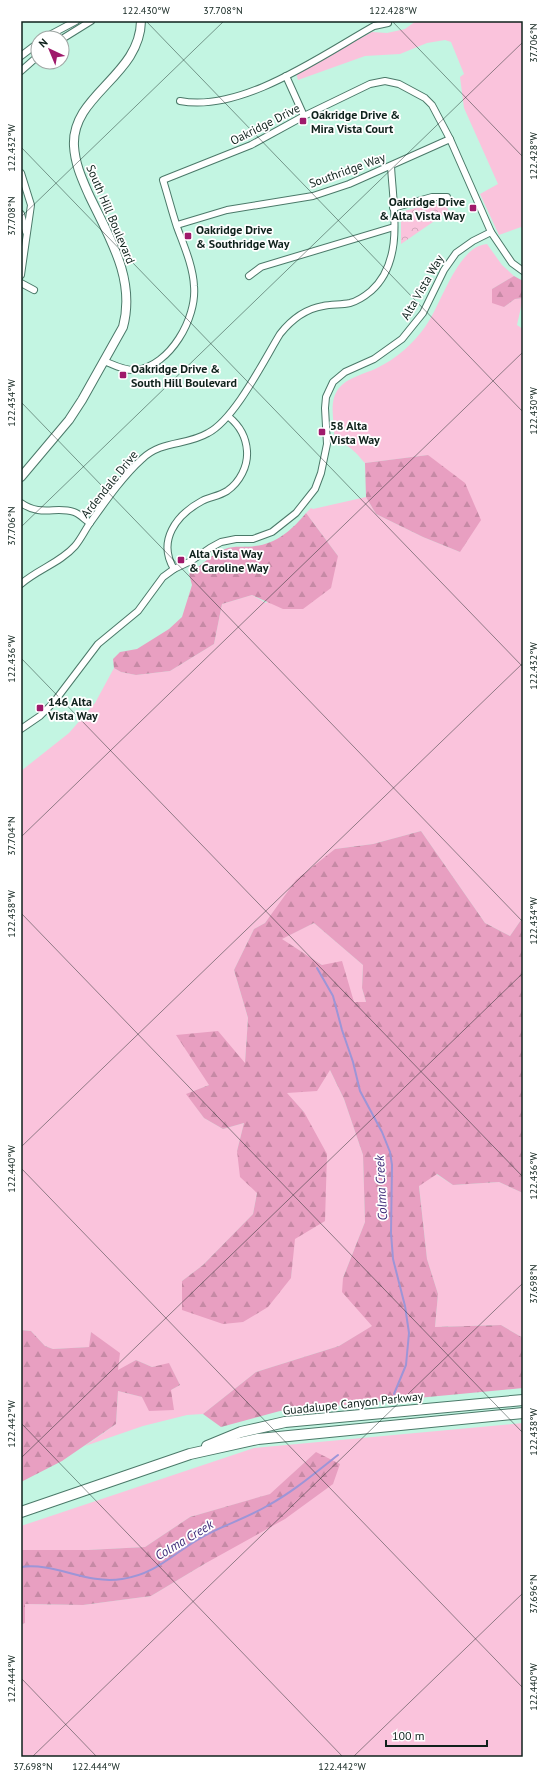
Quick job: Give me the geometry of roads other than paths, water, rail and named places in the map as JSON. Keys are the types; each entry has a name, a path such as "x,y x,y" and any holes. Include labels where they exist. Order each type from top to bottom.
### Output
{"main road":[{"name":"Guadalupe Canyon Parkway","path":"21,1512 190,1454 227,1436 270,1424 523,1400"},
{"name":"Guadalupe Canyon Parkway","path":"190,1454 272,1437 523,1413"}],"street":[{"path":"59,30 76,21"},
{"path":"70,34 91,21"},
{"name":"South Hill Boulevard","path":"21,477 69,420 123,327 128,299 121,264 79,173 74,144 76,130 88,104 124,66 132,55 139,38 141,21"},
{"path":"180,101 205,103 251,92 286,76 374,26 388,23"},
{"path":"21,56 30,49"},
{"path":"21,71 30,63"},
{"path":"286,76 304,116"},
{"name":"Oakridge Drive","path":"104,361 126,369 144,368 161,360 169,353 179,338 190,313 194,286 188,258 163,180 251,146 304,116 370,84 385,81 399,84 425,98 437,112 491,232 512,263 523,271"},
{"name":"Southridge Way","path":"177,226 227,210 313,196 349,184 450,139"},
{"name":"Ardendale Drive","path":"21,584 69,552 131,470 147,454 165,445 201,437 216,429 229,417 280,334 291,322 303,313 317,307 351,303 374,288 381,280 388,267 393,252 394,227 391,166"},
{"path":"21,173 31,205 21,275"},
{"path":"393,208 432,197 447,197"},
{"path":"21,214 27,236"},
{"path":"249,276 261,267 394,227"},
{"name":"Alta Vista Way","path":"21,729 40,716 54,702 98,644 111,632 127,622 138,611 163,577 221,542 253,538 272,532 296,513 315,489 321,474 327,444 325,408 326,397 333,382 345,372 374,359 402,339 423,313 444,270 456,252 464,246 491,232"},
{"path":"21,283 34,290"},
{"path":"174,569 169,559 167,550 168,539 173,527 194,506 227,490 239,478 243,471 246,462 246,443 238,425 229,417"},
{"path":"21,503 28,508 37,510 75,513 90,523"}],"waterway":[{"name":"Colma Creek","path":"317,968 333,996 360,1091 382,1132 390,1152 392,1165 391,1233 393,1259 405,1306 409,1333 406,1365 394,1394"},
{"name":"Colma Creek","path":"21,1567 34,1566 96,1579 109,1580 135,1576 156,1567 194,1542 219,1528 252,1514 277,1501 338,1455"}],"place":[{"name":"Oakridge Drive & Mira Vista Court","path":"303,121"},
{"name":"Oakridge Drive & Alta Vista Way","path":"473,208"},
{"name":"Oakridge Drive & Southridge Way","path":"188,236"},
{"name":"Oakridge Drive & South Hill Boulevard","path":"123,375"},
{"name":"58 Alta Vista Way","path":"322,432"},
{"name":"Alta Vista Way & Caroline Way","path":"181,560"},
{"name":"146 Alta Vista Way","path":"40,708"}]}
